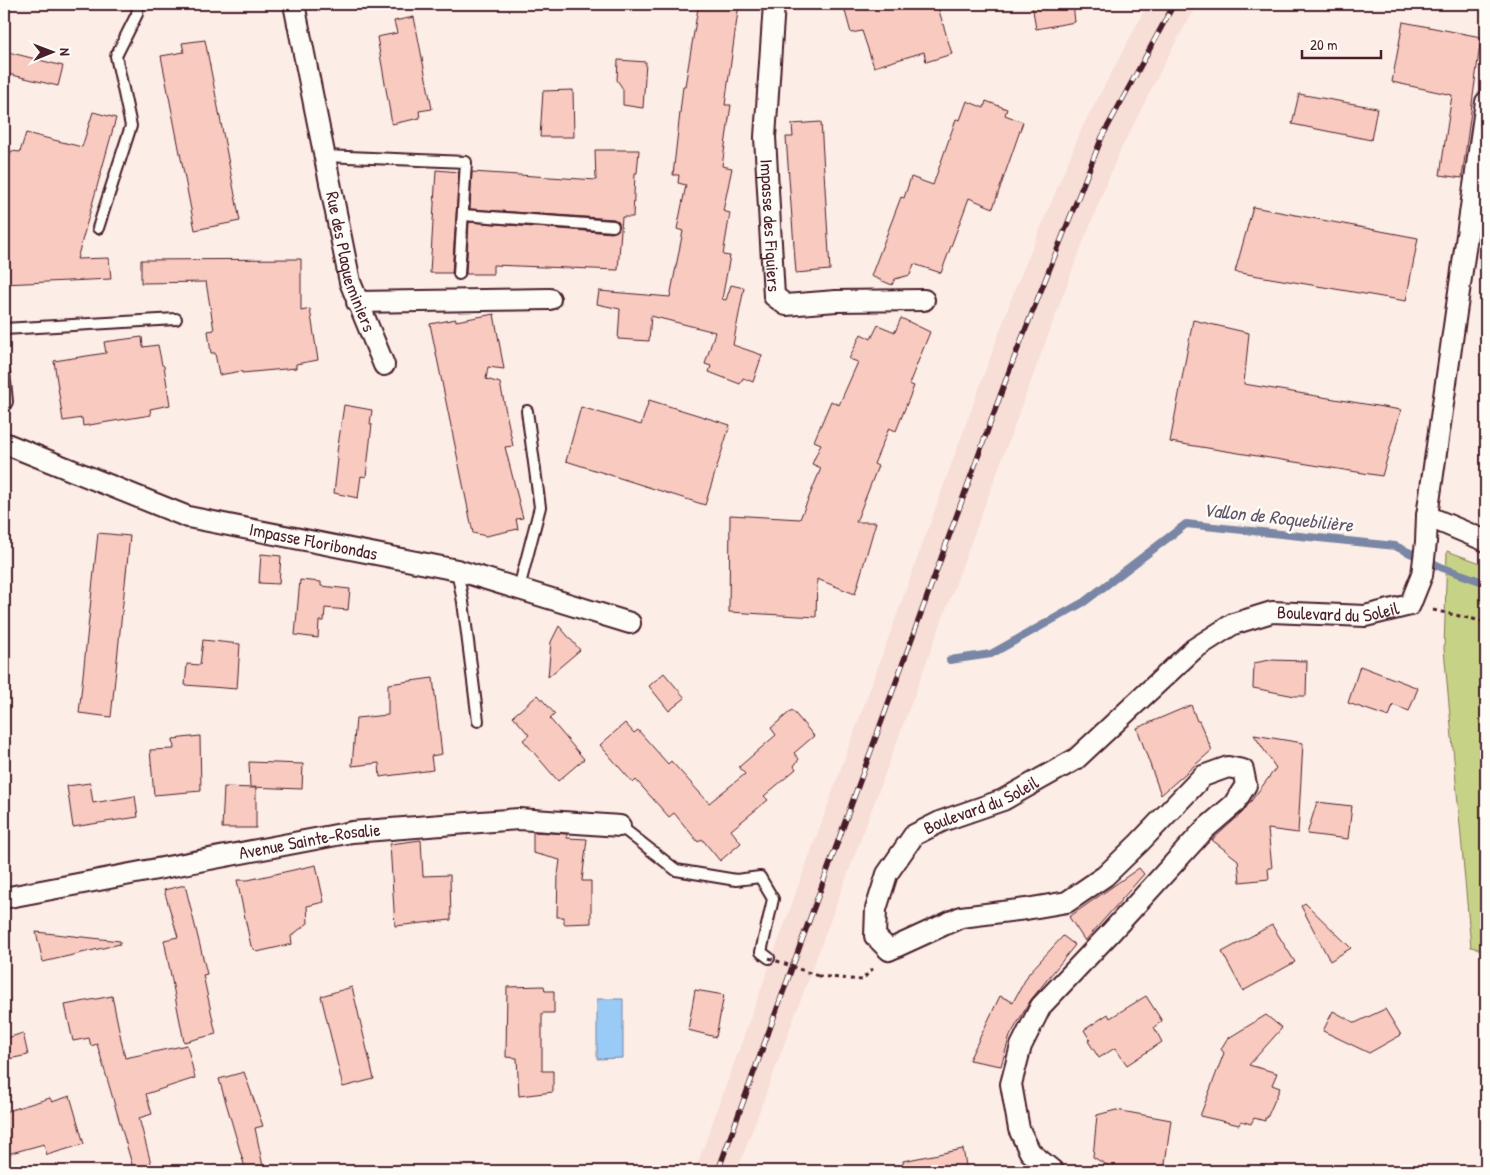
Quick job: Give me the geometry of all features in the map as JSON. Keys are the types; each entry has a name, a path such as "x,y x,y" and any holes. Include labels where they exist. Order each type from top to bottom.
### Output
{"street":[{"name":"Rue des Plaqueminiers","path":"294,4 350,282 384,364"},
{"name":"Impasse des Figuiers","path":"774,4 765,137 774,296 786,305 836,301 924,300"},
{"name":"Boulevard du Soleil","path":"889,950 875,936 876,909 887,874 914,835 942,821 1003,800 1076,759 1194,649 1233,624 1272,612 1365,616 1410,605 1422,575 1427,516 1486,102"},
{"path":"357,302 550,299"},
{"name":"Impasse Floribondas","path":"4,443 188,517 457,570 630,623"},
{"path":"1427,516 1486,541"},
{"path":"889,950 961,917 1068,902 1105,876 1203,776 1228,767 1243,770 1246,786 1234,804 1205,829 1041,1006 1021,1046 1011,1084 1019,1129 1030,1152 1052,1171"},
{"name":"Avenue Sainte-Rosalie","path":"4,898 352,832 519,819 620,826"}],"lane":[{"path":"98,228 131,126 116,56 137,14 138,4"},
{"path":"324,156 466,162 459,274"},
{"path":"463,215 614,226"},
{"path":"4,329 176,319"},
{"path":"4,371 7,402 4,408"},
{"path":"519,588 540,506 527,411"},
{"path":"457,570 463,602 478,721"},
{"path":"620,826 676,870 736,880 760,877 773,898 760,952 769,958"}],"path":[{"path":"1410,605 1486,622"},
{"path":"769,958 818,976 862,980 889,950"}],"shaded area":[{"path":"1148,4 1197,4 1167,58 1118,155 1076,260 737,1171 695,1171 1014,292 1083,126"}],"green space":[{"path":"1447,551 1486,565 1486,951 1471,947 1444,649"}],"water":[{"path":"597,999 623,999 623,1058 597,1059"}],"building":[{"path":"706,4 739,4 725,105 731,105 722,166 732,168 723,211 730,213 723,255 730,256 722,299 726,300 731,285 744,288 733,345 762,355 753,382 743,378 740,384 709,372 711,366 705,364 715,332 651,316 649,341 618,339 620,309 597,304 599,291 670,297 683,231 677,229 686,185 678,183 679,175 673,175 683,86 685,86 698,8 705,8"},
{"path":"843,4 937,4 952,54 926,62 924,52 874,67 862,31 851,33"},
{"path":"1032,4 1073,4 1075,22 1036,29"},
{"path":"414,17 432,109 419,111 420,118 392,124 377,37 397,33 394,21"},
{"path":"1403,22 1481,37 1462,178 1440,175 1452,95 1392,82"},
{"path":"205,40 240,221 195,230 161,56 184,52 182,43"},
{"path":"4,51 63,66 58,86 4,73"},
{"path":"618,60 646,62 643,108 623,105 623,89 617,80"},
{"path":"573,90 574,137 540,137 543,91"},
{"path":"1299,94 1377,108 1371,140 1292,124"},
{"path":"967,101 984,108 986,101 1007,109 1005,115 1023,122 993,208 969,198 941,273 914,264 910,275 895,279 892,285 871,276 901,197 904,198 911,177 933,185 956,119 960,120"},
{"path":"93,112 116,118 77,259 109,258 111,279 4,284 4,173 6,173 11,151 20,152 26,133 82,147"},
{"path":"821,122 830,270 796,273 786,137 793,137 792,124"},
{"path":"595,150 639,150 637,173 635,173 633,217 622,217 618,270 493,265 493,274 466,274 469,222 612,233 618,230 619,223 614,219 470,209 472,172 596,180"},
{"path":"436,170 459,172 452,273 430,273"},
{"path":"1253,207 1418,238 1406,301 1235,272"},
{"path":"301,259 301,311 310,309 318,360 296,364 296,368 242,373 242,371 219,375 215,353 211,353 208,331 214,330 206,282 141,283 141,260"},
{"path":"494,314 504,369 488,367 486,379 500,383 513,446 505,447 523,518 516,519 518,529 486,536 473,533 430,324"},
{"path":"901,318 930,332 909,384 914,386 896,431 889,428 874,464 878,466 856,522 876,522 855,594 817,579 816,617 729,612 730,515 800,519 821,468 812,464 821,444 814,441 831,401 839,405 858,362 849,359 861,334 871,339 878,325 895,332"},
{"path":"1193,320 1249,333 1244,384 1401,410 1382,476 1170,442"},
{"path":"142,337 143,347 158,345 162,365 164,366 170,405 150,409 151,415 83,426 82,418 63,421 54,361 106,353 104,342"},
{"path":"649,400 730,425 705,505 566,461 581,407 641,425"},
{"path":"344,405 372,410 366,477 361,476 358,498 334,493 338,459 336,459"},
{"path":"98,533 130,536 111,717 79,713"},
{"path":"261,554 281,556 279,584 259,583"},
{"path":"300,580 321,582 321,586 350,589 348,610 325,608 324,621 319,621 318,638 295,635"},
{"path":"559,626 580,650 548,677 551,642"},
{"path":"203,640 240,644 237,689 185,685 187,664 200,665"},
{"path":"1270,660 1307,661 1306,696 1295,696 1253,688 1254,663"},
{"path":"1360,666 1418,688 1409,711 1393,705 1389,717 1348,703"},
{"path":"664,673 685,698 669,711 649,686"},
{"path":"433,678 442,754 431,756 433,770 380,777 379,763 352,766 356,718 388,715 388,684"},
{"path":"538,695 555,714 550,719 584,759 558,781 523,740 529,735 513,716"},
{"path":"1191,705 1212,750 1161,795 1137,728"},
{"path":"792,710 814,736 794,753 799,759 794,766 796,769 764,796 768,800 731,830 741,843 720,861 702,839 698,842 674,813 669,817 636,780 633,783 600,745 625,723 634,733 638,730 668,764 671,761 709,803 745,774 739,767 776,735 771,728"},
{"path":"1254,735 1303,743 1298,833 1268,829 1272,868 1268,868 1269,879 1240,882 1238,860 1212,840 1242,813 1276,768"},
{"path":"200,736 201,791 154,795 150,750 174,749 173,739"},
{"path":"249,762 303,764 302,789 250,787"},
{"path":"90,783 93,803 135,796 138,817 73,827 67,786"},
{"path":"224,787 256,788 256,828 222,828"},
{"path":"1317,802 1352,806 1348,839 1307,834"},
{"path":"533,832 567,834 567,838 587,839 582,881 591,881 591,923 564,924 564,917 557,917 560,860 533,853"},
{"path":"421,840 423,876 450,875 451,920 395,926 390,844"},
{"path":"316,865 324,902 307,906 308,923 291,936 292,944 257,952 251,946 237,880 248,880"},
{"path":"1139,868 1144,874 1085,941 1069,917"},
{"path":"185,885 207,974 203,975 216,1034 184,1042 164,940 178,937 164,890"},
{"path":"1305,903 1351,948 1330,961 1301,906"},
{"path":"1272,925 1295,962 1243,991 1222,952"},
{"path":"36,932 120,941 120,944 43,962"},
{"path":"1063,936 1075,945 1030,1001 1010,1036 1001,1066 969,1060 1000,996 1013,1002 1029,973"},
{"path":"544,986 545,991 554,991 554,1013 542,1013 542,1071 553,1071 553,1092 519,1096 517,1058 506,1057 507,987"},
{"path":"352,987 374,1079 343,1087 321,996"},
{"path":"695,990 724,995 716,1037 688,1030"},
{"path":"112,996 125,1058 187,1045 195,1078 146,1094 152,1114 139,1118 153,1171 134,1171 97,1044 91,1046 89,1038 73,1041 65,1005"},
{"path":"1146,996 1162,1021 1154,1027 1162,1042 1127,1065 1115,1048 1099,1058 1088,1041 1090,1040 1084,1030 1108,1014 1110,1018"},
{"path":"1385,1009 1401,1035 1369,1053 1323,1031 1333,1011 1355,1023"},
{"path":"1266,1015 1282,1028 1249,1065 1277,1073 1272,1085 1280,1088 1267,1118 1265,1118 1265,1121 1254,1118 1251,1124 1241,1121 1239,1125 1200,1116 1224,1053 1221,1049 1227,1039"},
{"path":"23,1033 28,1055 4,1060 4,1039"},
{"path":"244,1072 263,1126 255,1128 264,1171 246,1171 219,1079"},
{"path":"70,1096 84,1144 47,1155 44,1144 4,1155 4,1112 50,1098 52,1102"},
{"path":"1116,1110 1171,1120 1164,1171 1129,1171 1112,1168 1093,1157 1097,1115"},
{"path":"963,1149 967,1171 904,1171 903,1161"}],"waterway":[{"name":"Vallon de Roquebilière","path":"950,660 991,654 1084,602 1186,524 1395,546 1443,568 1486,583"}],"railway":[{"path":"718,1171 1011,366 1102,137 1174,4"}]}
